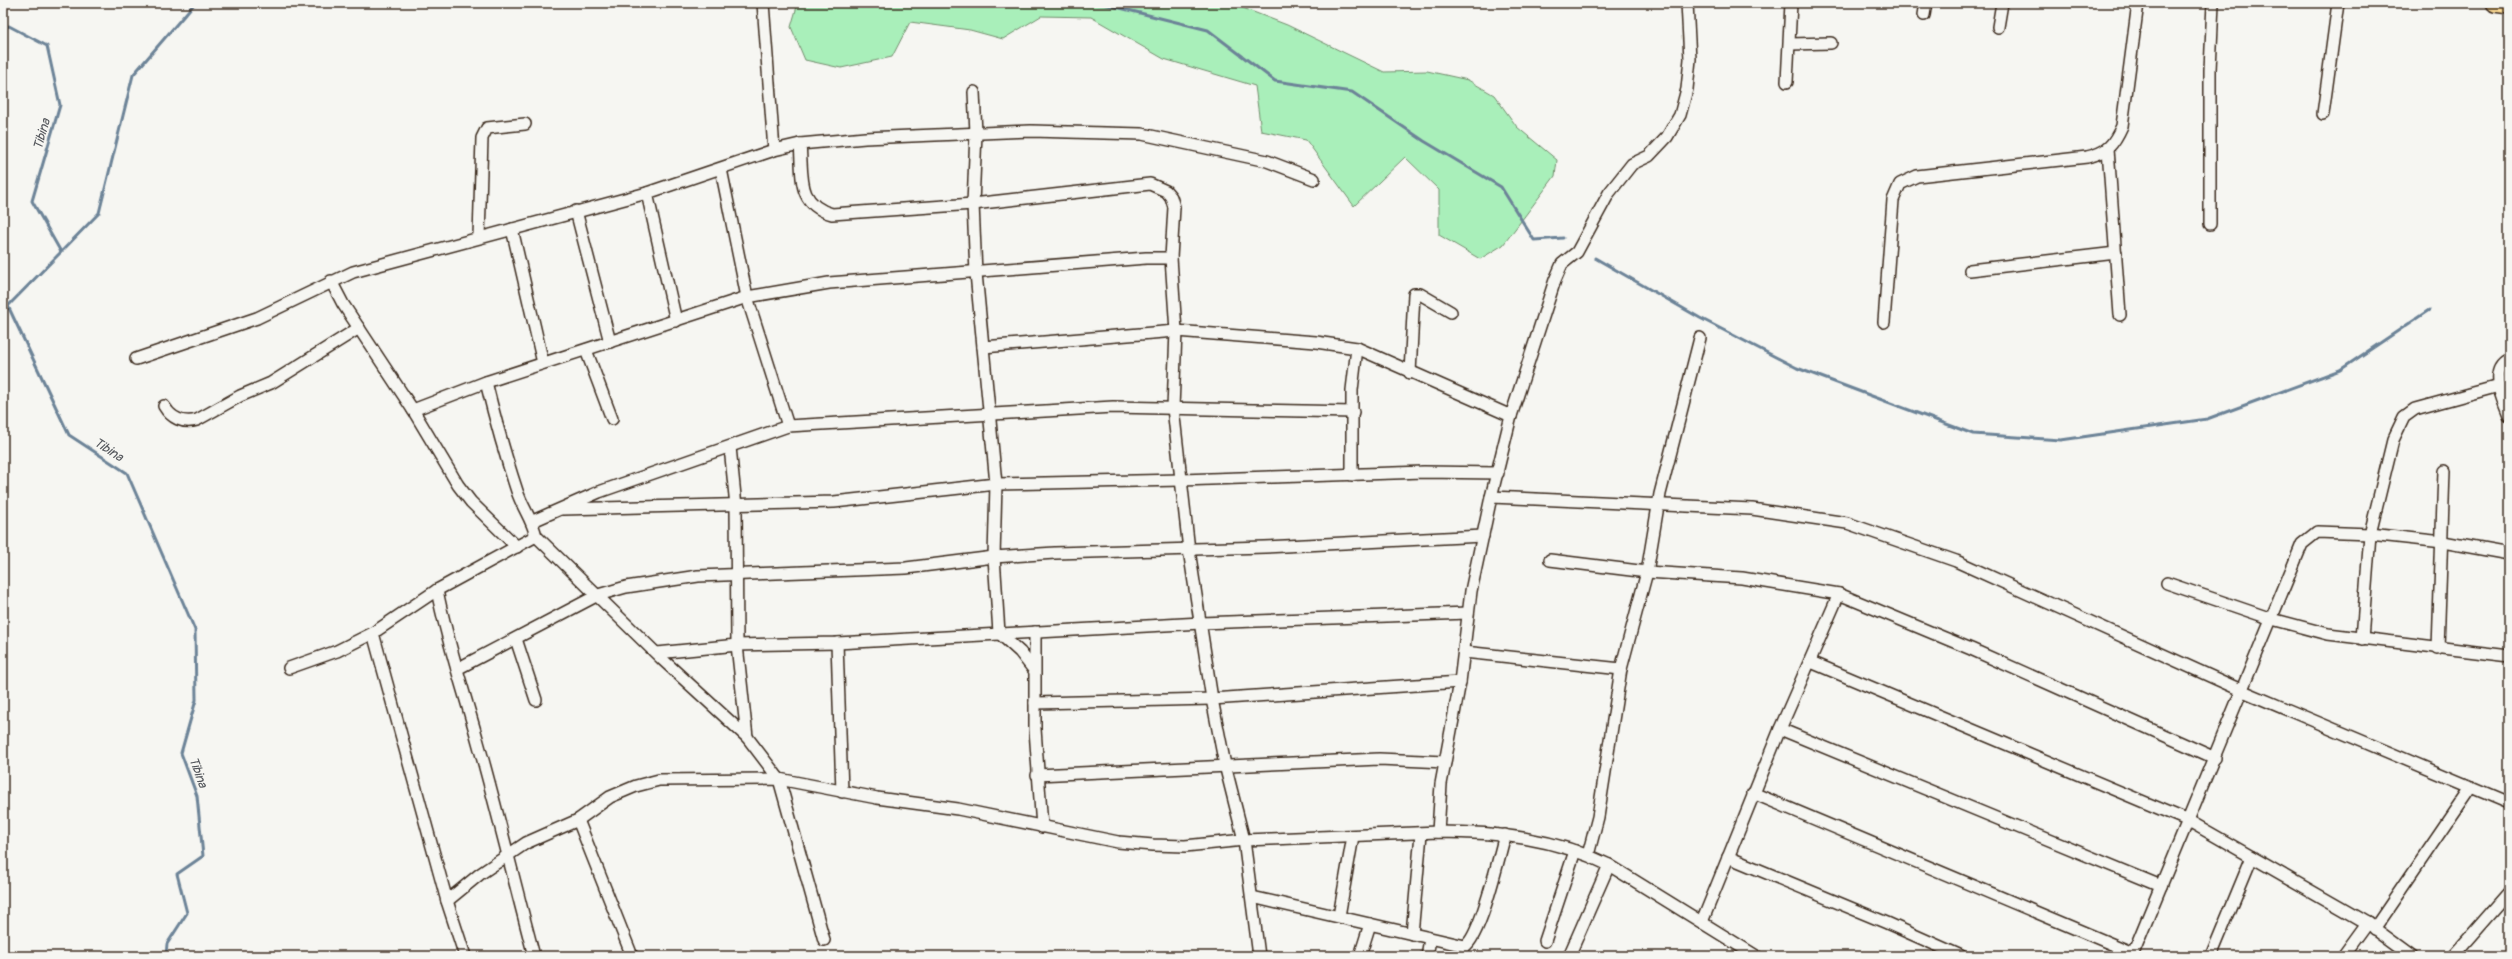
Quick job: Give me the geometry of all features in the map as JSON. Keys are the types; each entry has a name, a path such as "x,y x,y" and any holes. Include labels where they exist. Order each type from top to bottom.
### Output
{"main road":[{"path":"2495,3 2509,5"}],"street":[{"path":"763,3 774,150"},
{"path":"1438,832 1439,805 1445,762 1460,682 1468,613 1491,497 1511,416 1555,280 1562,264 1577,252 1610,193 1632,164 1649,156 1667,137 1680,115 1687,89 1690,59 1687,3"},
{"path":"1787,82 1791,3"},
{"path":"1924,15 1926,3"},
{"path":"1998,27 2002,3"},
{"path":"1884,322 1893,200 1900,184 1917,176 2087,157 2108,149 2116,141 2122,126 2138,3"},
{"path":"2210,224 2210,70 2213,3"},
{"path":"2323,114 2338,3"},
{"path":"1790,44 1831,44"},
{"path":"974,92 976,133 973,204 976,273 988,413 996,484 994,557 1000,633 1020,652 1034,670"},
{"path":"479,237 482,138 484,132 488,128 525,124"},
{"path":"136,359 257,318 331,282 383,263 647,193 774,150 800,144 865,138 1031,130 1142,134 1267,161 1314,179"},
{"path":"800,144 805,191 808,201 818,210 832,214 973,204 1150,184 1158,186 1171,197 1174,207 1171,258 1176,331 1173,408 1189,550 1212,699 1225,765 1244,840 1259,956"},
{"path":"2108,149 2120,315"},
{"path":"721,169 747,297 788,426"},
{"path":"647,193 676,321"},
{"path":"576,211 610,342"},
{"path":"512,229 543,364"},
{"path":"1970,270 2116,253"},
{"path":"413,410 486,382 747,297 829,283 976,273 1146,258 1171,258"},
{"path":"331,282 359,328 413,410 458,485 471,502 517,547"},
{"path":"1410,373 1414,294 1420,294 1451,312"},
{"path":"164,406 168,414 179,420 189,422 197,420 240,396 271,384 359,328"},
{"path":"983,347 1176,331 1275,338 1357,348 1410,373 1511,416"},
{"path":"1588,855 1598,817 1621,669 1634,613 1647,572 1659,503 1700,338"},
{"path":"1352,475 1352,412 1357,348"},
{"path":"586,350 612,419"},
{"path":"2509,360 2499,369 2496,378 2509,416"},
{"path":"486,382 500,438 518,493 533,521 536,536 657,653 747,737 779,779 824,940"},
{"path":"2362,639 2370,534 2393,440 2404,417 2415,409 2498,386"},
{"path":"533,521 612,487 788,426 935,419 988,413 1113,407 1352,412"},
{"path":"730,447 736,506 738,573 737,645 747,737"},
{"path":"2438,649 2443,542 2444,471"},
{"path":"563,509 736,506 834,502 996,484 1498,473"},
{"path":"1491,497 1659,503 1752,509 1847,523 1956,561 2243,691 2509,803"},
{"path":"1753,793 2132,955 2243,691 2302,544 2317,532 2370,534 2443,542 2509,554"},
{"path":"289,668 337,651 373,633 437,590 536,536"},
{"path":"457,669 598,595 652,583 738,573 906,568 994,557 1189,550 1483,536"},
{"path":"1550,560 1647,572 1742,578 1839,594 1971,649 2215,758"},
{"path":"2167,583 2272,619 2328,634 2438,649 2509,656"},
{"path":"437,590 445,632 457,669 503,833 507,856 534,956"},
{"path":"1702,922 1753,793 1780,729 1811,662 1839,594"},
{"path":"657,653 737,645 837,643 1201,623 1468,613"},
{"path":"1036,632 1034,670 1037,774 1042,827"},
{"path":"373,633 447,901 465,956"},
{"path":"516,639 536,700"},
{"path":"837,643 842,792"},
{"path":"1464,652 1621,669"},
{"path":"1811,662 2189,821 2370,926 2412,956"},
{"path":"1035,703 1212,699 1460,682"},
{"path":"1780,729 2161,886"},
{"path":"1037,774 1379,759 1445,762"},
{"path":"447,901 480,874 526,843 578,820 610,797 659,780 779,779 842,792 958,809 1118,842 1153,845 1185,846 1244,840 1421,834 1438,832 1505,835 1530,838 1588,855 1609,865 1756,956"},
{"path":"2343,956 2370,926 2471,787"},
{"path":"578,820 632,956"},
{"path":"1412,934 1421,834"},
{"path":"1252,897 1465,946 1471,940 1488,896 1505,835"},
{"path":"1339,916 1353,836"},
{"path":"1545,941 1575,851"},
{"path":"1728,857 1887,923 1961,956"},
{"path":"2211,956 2252,857"},
{"path":"1569,956 1609,865"},
{"path":"2453,956 2509,892"},
{"path":"1360,956 1370,924"},
{"path":"1427,956 1430,939"}],"green space":[{"path":"798,3 1230,3 1287,25 1384,72 1427,71 1468,80 1494,95 1517,127 1557,160 1555,176 1503,245 1480,259 1439,235 1439,190 1405,157 1354,206 1306,140 1261,131 1255,86 1164,59 1091,17 1041,16 1003,39 970,30 910,22 892,57 841,68 805,60 791,27"}],"waterway":[{"path":"61,252 99,213 133,75 194,4 198,3"},
{"path":"1092,3 1108,5 1208,30 1275,81 1352,92 1424,141 1501,187 1534,240 1563,238"},
{"name":"Tibina","path":"3,28 9,26 47,46 60,105 32,201 61,252 8,306 69,435 127,473 195,630 196,700 181,753 197,796 203,856 177,874 187,913 167,944 166,956"},
{"path":"1595,258 1700,318 1797,368 1973,434 2061,440 2207,419 2340,370 2429,310"}]}
